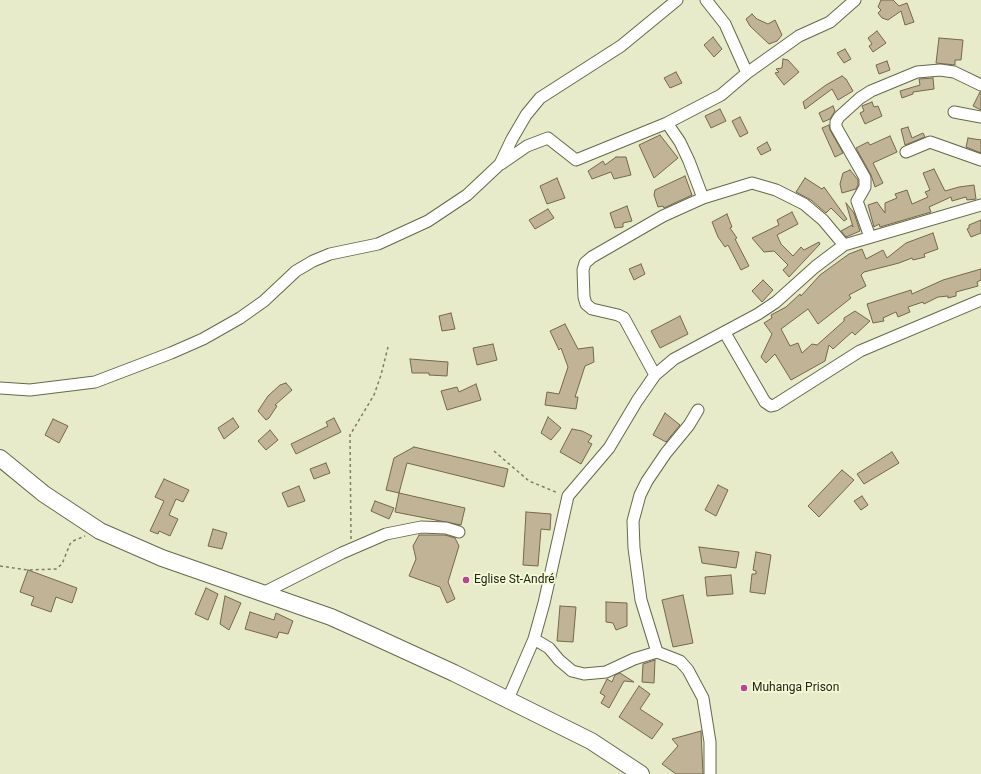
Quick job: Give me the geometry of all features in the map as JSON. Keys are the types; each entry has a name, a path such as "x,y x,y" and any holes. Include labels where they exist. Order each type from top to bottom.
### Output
{"highway":[{"path":"0,458 44,494 100,531 162,558 331,617 508,699 591,741 641,774"}],"street":[{"path":"500,164 526,115 540,98 621,46 677,0"},
{"path":"706,0 725,24 747,73"},
{"path":"0,388 30,390 75,386 95,382 203,339 246,314 264,301 296,271 313,261 330,254 378,244 428,221 467,195 500,164 527,146 548,138 576,160 667,123 721,95 747,73 799,36 830,22 855,0"},
{"path":"870,237 857,201 865,187 865,178 836,127 836,122 839,117 860,98 871,91 917,72 940,70 954,72 981,85"},
{"path":"954,112 981,117"},
{"path":"667,123 686,155 702,198"},
{"path":"906,152 930,142 981,160"},
{"path":"655,375 624,318 618,315 592,309 586,304 583,283 584,266 592,257 646,225 702,198 746,184 758,183 804,204 823,220 844,245"},
{"path":"508,699 534,639 544,603 568,496 609,448 637,401 655,375 674,359 725,333 776,302 815,266 844,245 981,205"},
{"path":"725,333 764,402 771,406 775,405 860,351 981,300"},
{"path":"657,652 641,600 634,548 634,520 640,495 647,481 666,452 689,425 698,410"},
{"path":"263,593 351,549 386,534 421,527 446,528 459,532"},
{"path":"534,639 546,645 572,671 584,674 606,672 634,659 657,652 680,661 688,670 703,698 710,742 710,774"}],"path":[{"path":"351,549 350,435 374,395 388,347"},
{"path":"494,451 529,481 568,496"},
{"path":"0,566 28,570 56,569 62,564 70,544 73,541 100,531"}],"building":[{"path":"881,0 893,0 899,6 907,3 914,22 905,25 901,11 888,20 882,18 878,13 881,10 878,7"},
{"path":"752,14 757,19 768,24 775,20 782,35 777,41 769,44 750,26 746,19"},
{"path":"877,31 886,43 873,52 869,46 872,44 868,38"},
{"path":"713,37 722,49 714,57 704,45"},
{"path":"939,38 963,40 961,60 955,60 955,65 936,63"},
{"path":"845,49 851,59 844,63 837,53"},
{"path":"783,59 788,60 799,72 784,85 775,73 779,72 776,69 782,68"},
{"path":"887,61 890,70 879,74 876,65"},
{"path":"676,72 682,83 670,88 664,78"},
{"path":"842,76 846,79 853,91 838,100 832,89 805,109 803,102 826,85"},
{"path":"933,78 934,89 913,92 913,94 902,98 900,91 920,85 919,79"},
{"path":"981,92 981,110 973,106"},
{"path":"872,102 874,107 878,106 882,116 865,124 860,113 864,111 862,106"},
{"path":"833,106 835,111 830,119 823,122 819,113"},
{"path":"720,109 726,121 711,128 705,116"},
{"path":"740,117 748,133 740,137 732,121"},
{"path":"829,125 830,130 843,153 835,157 822,128"},
{"path":"908,127 912,138 923,133 925,137 905,145 901,129"},
{"path":"660,135 678,158 654,178 639,145"},
{"path":"890,136 897,152 873,163 883,183 875,187 871,175 856,148 868,142 870,145"},
{"path":"968,138 981,140 981,153 966,147"},
{"path":"767,142 771,150 761,155 757,148"},
{"path":"616,157 626,157 631,175 614,179 611,172 592,179 588,171 603,161 605,165"},
{"path":"934,169 945,191 974,185 976,199 967,200 966,197 952,201 951,197 929,207 931,212 880,227 879,224 874,227 868,205 877,202 885,213 885,203 897,198 895,194 907,190 912,204 928,197 925,192 930,190 923,173"},
{"path":"850,170 858,180 858,185 856,189 842,193 840,184 843,173"},
{"path":"685,176 692,195 664,208 663,206 658,207 654,195 655,190"},
{"path":"557,178 565,198 547,204 540,186"},
{"path":"805,178 822,189 824,187 847,219 844,221 831,208 826,213 811,200 796,192"},
{"path":"846,203 854,213 860,231 846,237 841,231 852,225 853,227"},
{"path":"627,206 632,221 623,223 623,227 615,228 610,213"},
{"path":"548,209 554,218 535,229 529,220"},
{"path":"792,212 798,224 777,235 781,244 793,256 801,247 804,250 819,242 820,244 789,277 783,270 788,265 774,251 764,252 752,238 779,225 777,220"},
{"path":"727,214 732,227 730,228 737,238 735,239 749,266 741,270 728,245 725,247 718,237 712,222"},
{"path":"981,220 981,233 971,237 967,229 969,228 969,225"},
{"path":"933,233 938,249 924,254 925,257 913,260 912,258 864,272 861,275 866,286 849,295 851,298 818,324 808,309 781,329 790,346 798,343 802,353 812,344 817,345 844,321 844,318 855,311 870,321 855,335 852,332 833,349 829,345 825,361 791,380 775,354 766,363 761,357 772,334 764,323 772,318 771,315 786,307 800,294 801,296 820,275 849,254 862,249 866,259 883,250 887,258 906,243"},
{"path":"641,264 645,274 634,280 629,269"},
{"path":"981,269 981,280 977,282 978,286 956,292 956,296 948,298 948,296 938,297 924,304 923,302 908,307 910,312 898,317 896,312 883,318 884,321 873,323 867,304 911,290 912,294 943,280"},
{"path":"763,280 773,290 762,302 752,291"},
{"path":"451,313 455,329 442,331 439,316"},
{"path":"680,316 688,334 660,348 651,331"},
{"path":"565,324 578,349 593,347 594,362 585,366 575,397 578,397 576,409 545,405 547,392 559,394 568,367 561,348 559,350 550,331"},
{"path":"493,344 497,360 477,365 473,348"},
{"path":"410,359 448,362 447,376 429,375 429,373 412,373"},
{"path":"286,383 292,390 275,405 277,406 266,420 258,411 268,396 280,385"},
{"path":"476,384 481,400 447,410 441,391 457,387 459,392"},
{"path":"665,413 680,425 666,442 653,435"},
{"path":"548,417 561,428 551,440 541,433"},
{"path":"233,418 239,427 224,439 218,428"},
{"path":"334,418 341,432 296,454 291,444 328,426 326,422"},
{"path":"53,419 68,426 59,443 45,435"},
{"path":"572,429 582,431 592,436 588,442 592,444 581,464 560,452"},
{"path":"270,430 278,440 266,450 258,441"},
{"path":"414,447 508,469 504,487 407,463 399,493 386,490 394,458"},
{"path":"892,452 899,463 864,484 857,474"},
{"path":"326,463 330,473 314,479 310,469"},
{"path":"842,470 854,480 819,517 808,506"},
{"path":"164,479 189,490 183,502 176,499 169,515 178,519 170,536 159,531 158,534 150,531 164,501 155,497"},
{"path":"718,485 728,490 716,516 705,510"},
{"path":"299,486 305,501 288,507 282,493"},
{"path":"399,493 465,508 461,525 395,512"},
{"path":"862,496 868,505 861,510 854,501"},
{"path":"375,501 394,508 389,519 371,511"},
{"path":"526,512 551,514 550,530 541,529 538,566 523,565"},
{"path":"213,529 227,533 222,549 208,546"},
{"path":"419,535 445,535 455,538 459,546 448,582 455,599 447,603 440,587 409,576 416,559 413,546"},
{"path":"699,547 739,552 736,568 702,563"},
{"path":"756,552 771,555 765,594 750,592 752,574 756,574 756,571 753,570"},
{"path":"28,570 77,588 72,603 56,597 51,612 31,605 34,597 20,592"},
{"path":"731,575 733,594 707,596 705,577"},
{"path":"206,588 218,594 208,620 195,614"},
{"path":"683,595 693,643 673,647 662,600"},
{"path":"225,596 241,603 229,630 220,624"},
{"path":"606,602 627,603 627,626 616,630 613,623 606,622"},
{"path":"560,606 576,607 573,642 557,641"},
{"path":"250,612 274,620 276,613 293,621 288,634 279,632 277,638 245,629"},
{"path":"655,660 654,683 642,682 643,664"},
{"path":"620,673 634,682 624,681 609,708 601,703 605,696 600,693 607,679 612,682 615,675"},
{"path":"639,686 650,694 640,709 663,724 652,739 619,717"},
{"path":"701,731 703,774 676,774 662,764 678,746 672,739"}],"place":[{"name":"Eglise St-André","path":"466,580"},
{"name":"Muhanga Prison","path":"744,688"}]}
